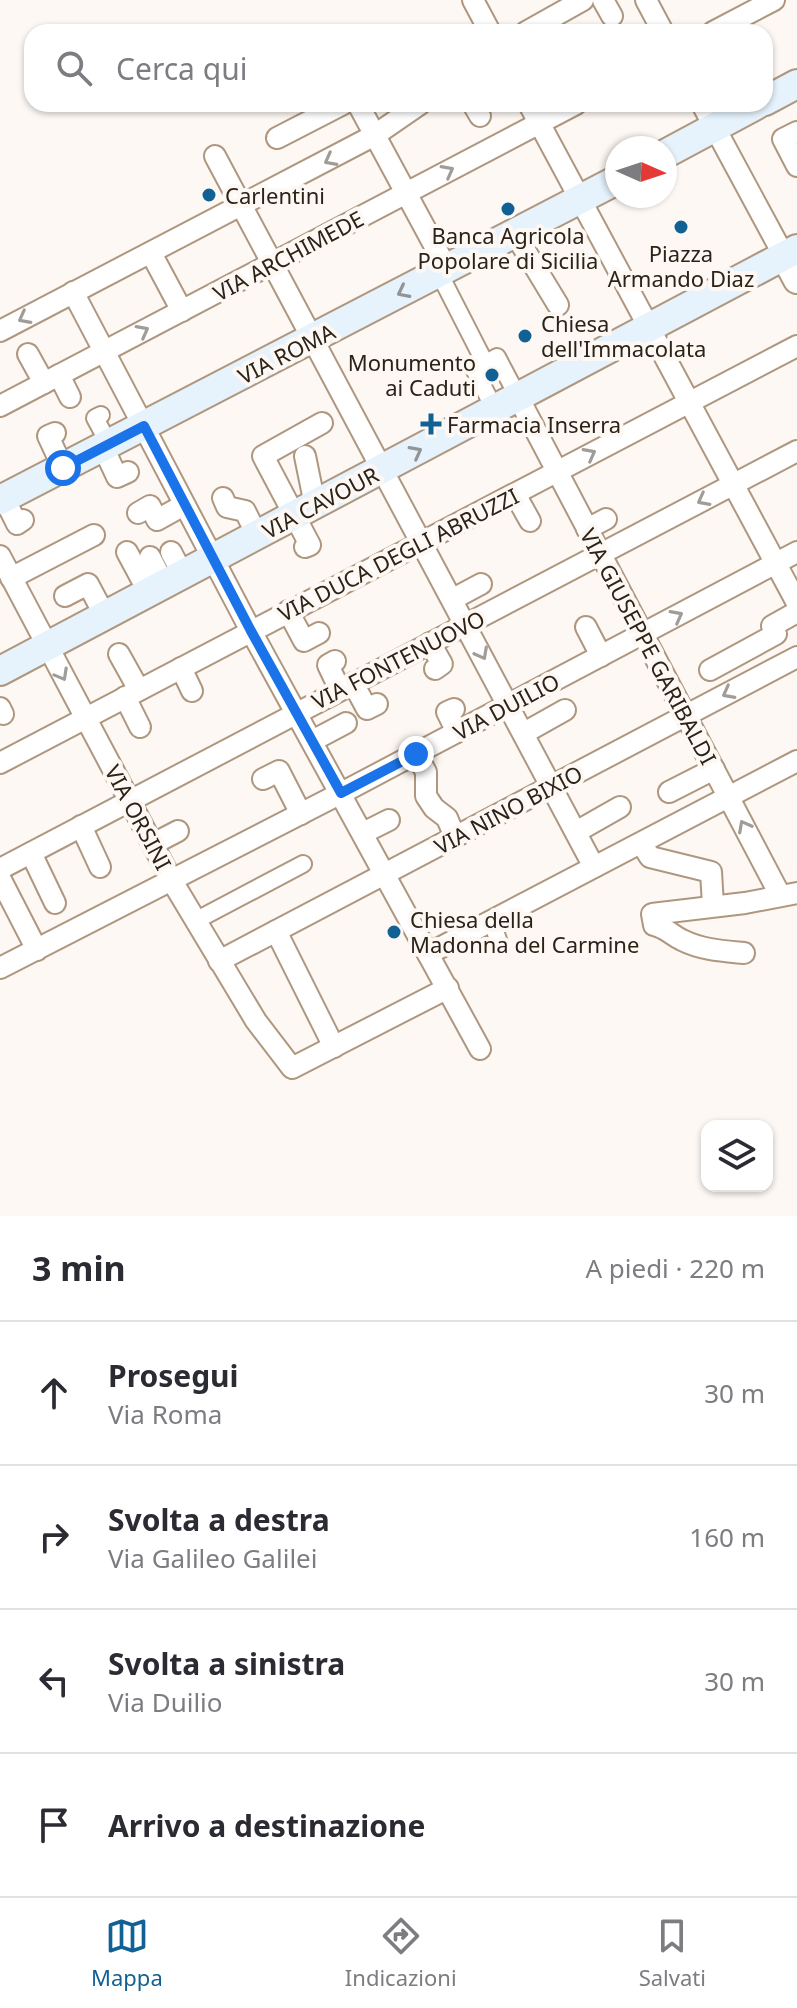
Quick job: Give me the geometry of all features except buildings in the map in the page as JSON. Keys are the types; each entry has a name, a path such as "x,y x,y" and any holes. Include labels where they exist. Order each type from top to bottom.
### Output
{"main road":[{"path":"773,97 797,84"},
{"path":"677,145 713,117"},
{"name":"VIA ROMA","path":"2,499 515,234 575,197 605,185"},
{"name":"VIA CAVOUR","path":"0,671 105,616 167,576 212,559 507,404 792,261"}],"street":[{"path":"473,0 486,24"},
{"path":"540,24 583,0"},
{"path":"646,0 659,24"},
{"path":"728,24 774,0"},
{"path":"277,138 327,112"},
{"path":"362,112 406,193 485,363"},
{"path":"0,331 375,135 408,112"},
{"path":"533,112 648,334 689,402 797,603"},
{"name":"VIA ARCHIMEDE","path":"0,406 560,112"},
{"path":"713,117 792,261"},
{"path":"797,132 783,139 797,166"},
{"path":"215,156 594,867"},
{"path":"515,234 558,305"},
{"path":"151,253 182,311"},
{"path":"73,292 212,559 480,1049"},
{"name":"VIA DUCA DEGLI ABRUZZI","path":"0,763 797,346"},
{"path":"28,354 70,397"},
{"path":"497,357 507,404 474,369 497,357"},
{"name":"VIA GIUSEPPE GARIBALDI","path":"507,404 557,471 600,554 632,596 643,634 728,797 788,894"},
{"path":"101,415 95,418 117,477 128,472"},
{"path":"305,510 263,456 322,423"},
{"path":"55,433 48,436 63,468"},
{"name":"VIA FONTENUOVO","path":"0,869 466,624 563,581 600,554 797,451"},
{"path":"305,456 305,510 310,545 305,547"},
{"path":"515,494 530,521"},
{"path":"223,498 227,507 245,511 257,535"},
{"path":"2,499 17,524 23,520"},
{"path":"138,513 150,506 157,520 184,505"},
{"path":"587,529 606,519"},
{"path":"11,578 94,535"},
{"path":"127,552 167,576"},
{"name":"VIA DUILIO","path":"0,968 341,793 388,757 416,754 797,552"},
{"name":"VIA ORSINI","path":"0,556 172,881 256,1021 292,1068 334,1047"},
{"path":"150,557 167,576"},
{"path":"65,596 88,584 105,616"},
{"path":"453,599 481,584"},
{"path":"288,611 304,641 319,633"},
{"path":"710,670 776,634 772,626 797,612"},
{"path":"586,627 601,656"},
{"path":"430,643 442,664 435,669"},
{"path":"119,654 140,727"},
{"name":"VIA NINO BIXIO","path":"219,961 797,657"},
{"path":"335,661 328,665 367,709 377,704"},
{"path":"181,668 192,691"},
{"path":"454,709 447,712 457,732"},
{"path":"524,733 565,710"},
{"path":"312,741 346,723"},
{"path":"416,754 426,772 426,796 434,808 447,818 455,837"},
{"path":"428,954 797,761"},
{"path":"669,792 714,769"},
{"path":"263,779 279,771 301,814"},
{"path":"576,832 620,807"},
{"path":"363,833 389,820"},
{"path":"81,826 100,867"},
{"path":"153,844 178,831"},
{"path":"641,843 650,857 711,872 713,905"},
{"path":"31,853 55,903"},
{"path":"195,921 303,864"},
{"path":"0,878 37,950"},
{"path":"744,953 709,950 679,939 668,929 654,925 652,914 745,903 788,894"},
{"path":"492,921 499,943"},
{"path":"276,931 334,1047 448,988"}],"place":[{"name":"Carlentini","path":"209,195"},
{"name":"Banca Agricola Popolare di Sicilia","path":"508,209"},
{"name":"Piazza Armando Diaz","path":"681,227"},
{"name":"Chiesa dell'Immacolata","path":"525,336"},
{"name":"Monumento ai Caduti","path":"492,375"},
{"name":"Farmacia Inserra","path":"431,424"},
{"name":"Chiesa della Madonna del Carmine","path":"394,932"}],"route":[{"path":"63,468 144,426 212,559 341,793 416,754"}]}
